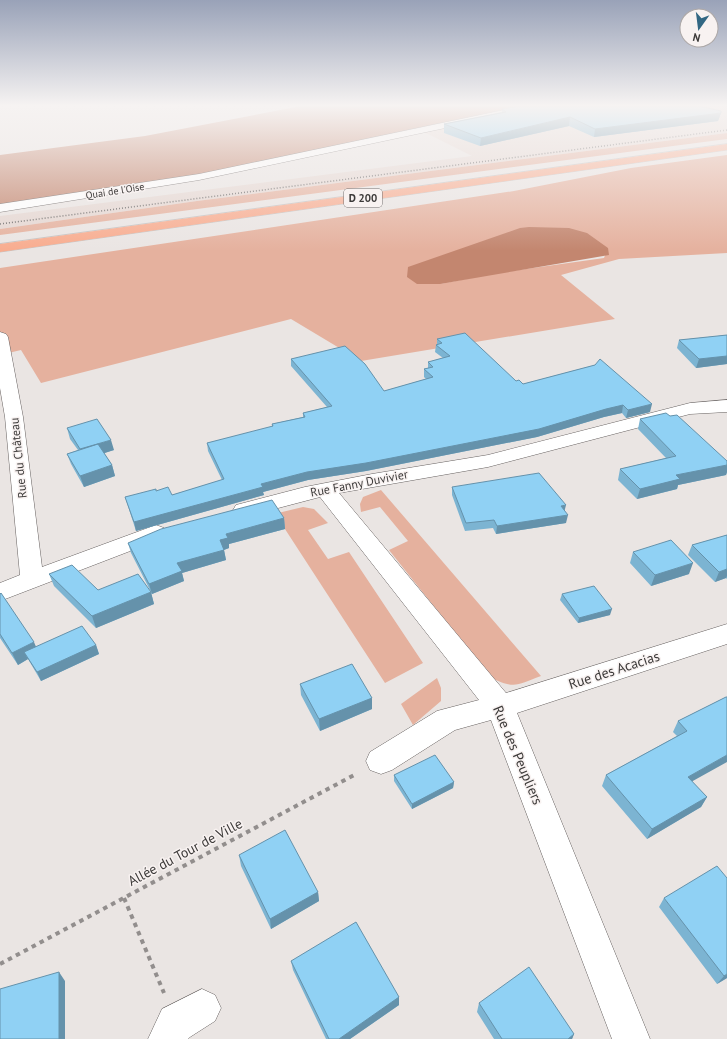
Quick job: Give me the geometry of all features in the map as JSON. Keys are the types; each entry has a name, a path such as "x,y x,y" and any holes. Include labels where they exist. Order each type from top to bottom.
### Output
{"highway":[{"name":"D 200","path":"0,240 628,154"},
{"name":"D 200","path":"0,248 680,154"}],"street":[{"name":"Quai de l'Oise","path":"0,208 117,191 212,174 305,154"},
{"name":"Rue du Château","path":"0,338 7,419 33,579"},
{"name":"Rue Fanny Duvivier","path":"222,515 326,490 400,475 488,461 690,410 727,406"},
{"name":"Rue des Peupliers","path":"326,490 500,706 631,1039"},
{"path":"0,592 155,533 177,527"},
{"name":"Rue des Acacias","path":"381,761 447,720 500,706 727,634"}],"path":[{"name":"Allée du Tour de Ville","path":"0,964 381,761"},
{"path":"124,898 182,1023"}],"shaded area":[{"path":"294,154 151,183 0,205 0,155"},
{"path":"469,154 560,154 197,201 0,229 0,216 472,156"},
{"path":"560,154 610,154 0,235 0,229 197,201"},
{"path":"727,155 727,253 619,259 561,275 615,319 361,361 291,319 41,383 21,350 0,355 0,268 514,191 631,168","holes":["608,248 604,258 497,273 440,284"]},
{"path":"520,228 569,228 587,233 608,248 609,255 440,284 417,284 407,277 408,267"},
{"path":"381,490 541,676 526,682 511,685 491,678 389,550 408,541 380,507 361,512 360,504 363,497"},
{"path":"303,507 314,509 328,523 308,530 328,559 349,552 423,663 385,683 283,526 278,513"},
{"path":"437,678 441,688 441,701 413,725 401,704"}],"building":[{"path":"465,333 516,381 519,380 523,384 595,365 600,359 652,404 628,410 623,405 539,429 366,463 307,472 261,484 263,487 134,522 125,497 168,487 172,495 224,479 207,443 273,426 272,424 305,417 303,413 332,406 291,359 345,346 365,364 384,391 433,377 424,369 433,367 428,362 450,356 436,345 442,343 437,339"},
{"path":"727,335 727,356 699,359 679,340"},
{"path":"666,413 670,416 677,415 727,461 727,465 676,475 680,479 640,489 620,469 676,456 640,419"},
{"path":"97,419 111,440 80,449 67,428"},
{"path":"98,444 112,465 80,476 67,454"},
{"path":"539,473 566,505 561,506 568,515 497,526 494,520 466,523 452,487"},
{"path":"272,500 284,518 226,534 228,538 220,540 224,550 177,563 182,571 149,584 128,543 161,529"},
{"path":"727,535 727,569 719,572 692,545"},
{"path":"671,540 693,563 655,575 633,552"},
{"path":"72,565 98,590 138,574 151,592 92,616 49,574"},
{"path":"594,586 612,609 579,618 562,594"},
{"path":"1,593 34,642 12,653 0,634"},
{"path":"82,626 96,645 37,672 24,652"},
{"path":"352,664 372,698 319,719 300,684"},
{"path":"726,697 727,755 688,777 707,797 652,829 606,775 687,731 678,721"},
{"path":"435,755 454,782 412,804 394,775"},
{"path":"285,830 318,892 270,919 239,855"},
{"path":"717,866 727,878 727,974 724,976 664,898"},
{"path":"356,922 399,997 339,1039 329,1039 291,961"},
{"path":"529,967 574,1034 568,1039 502,1039 479,1003"},
{"path":"59,972 59,1039 0,1039 0,989"}],"railway":[{"path":"0,224 538,154"}]}
